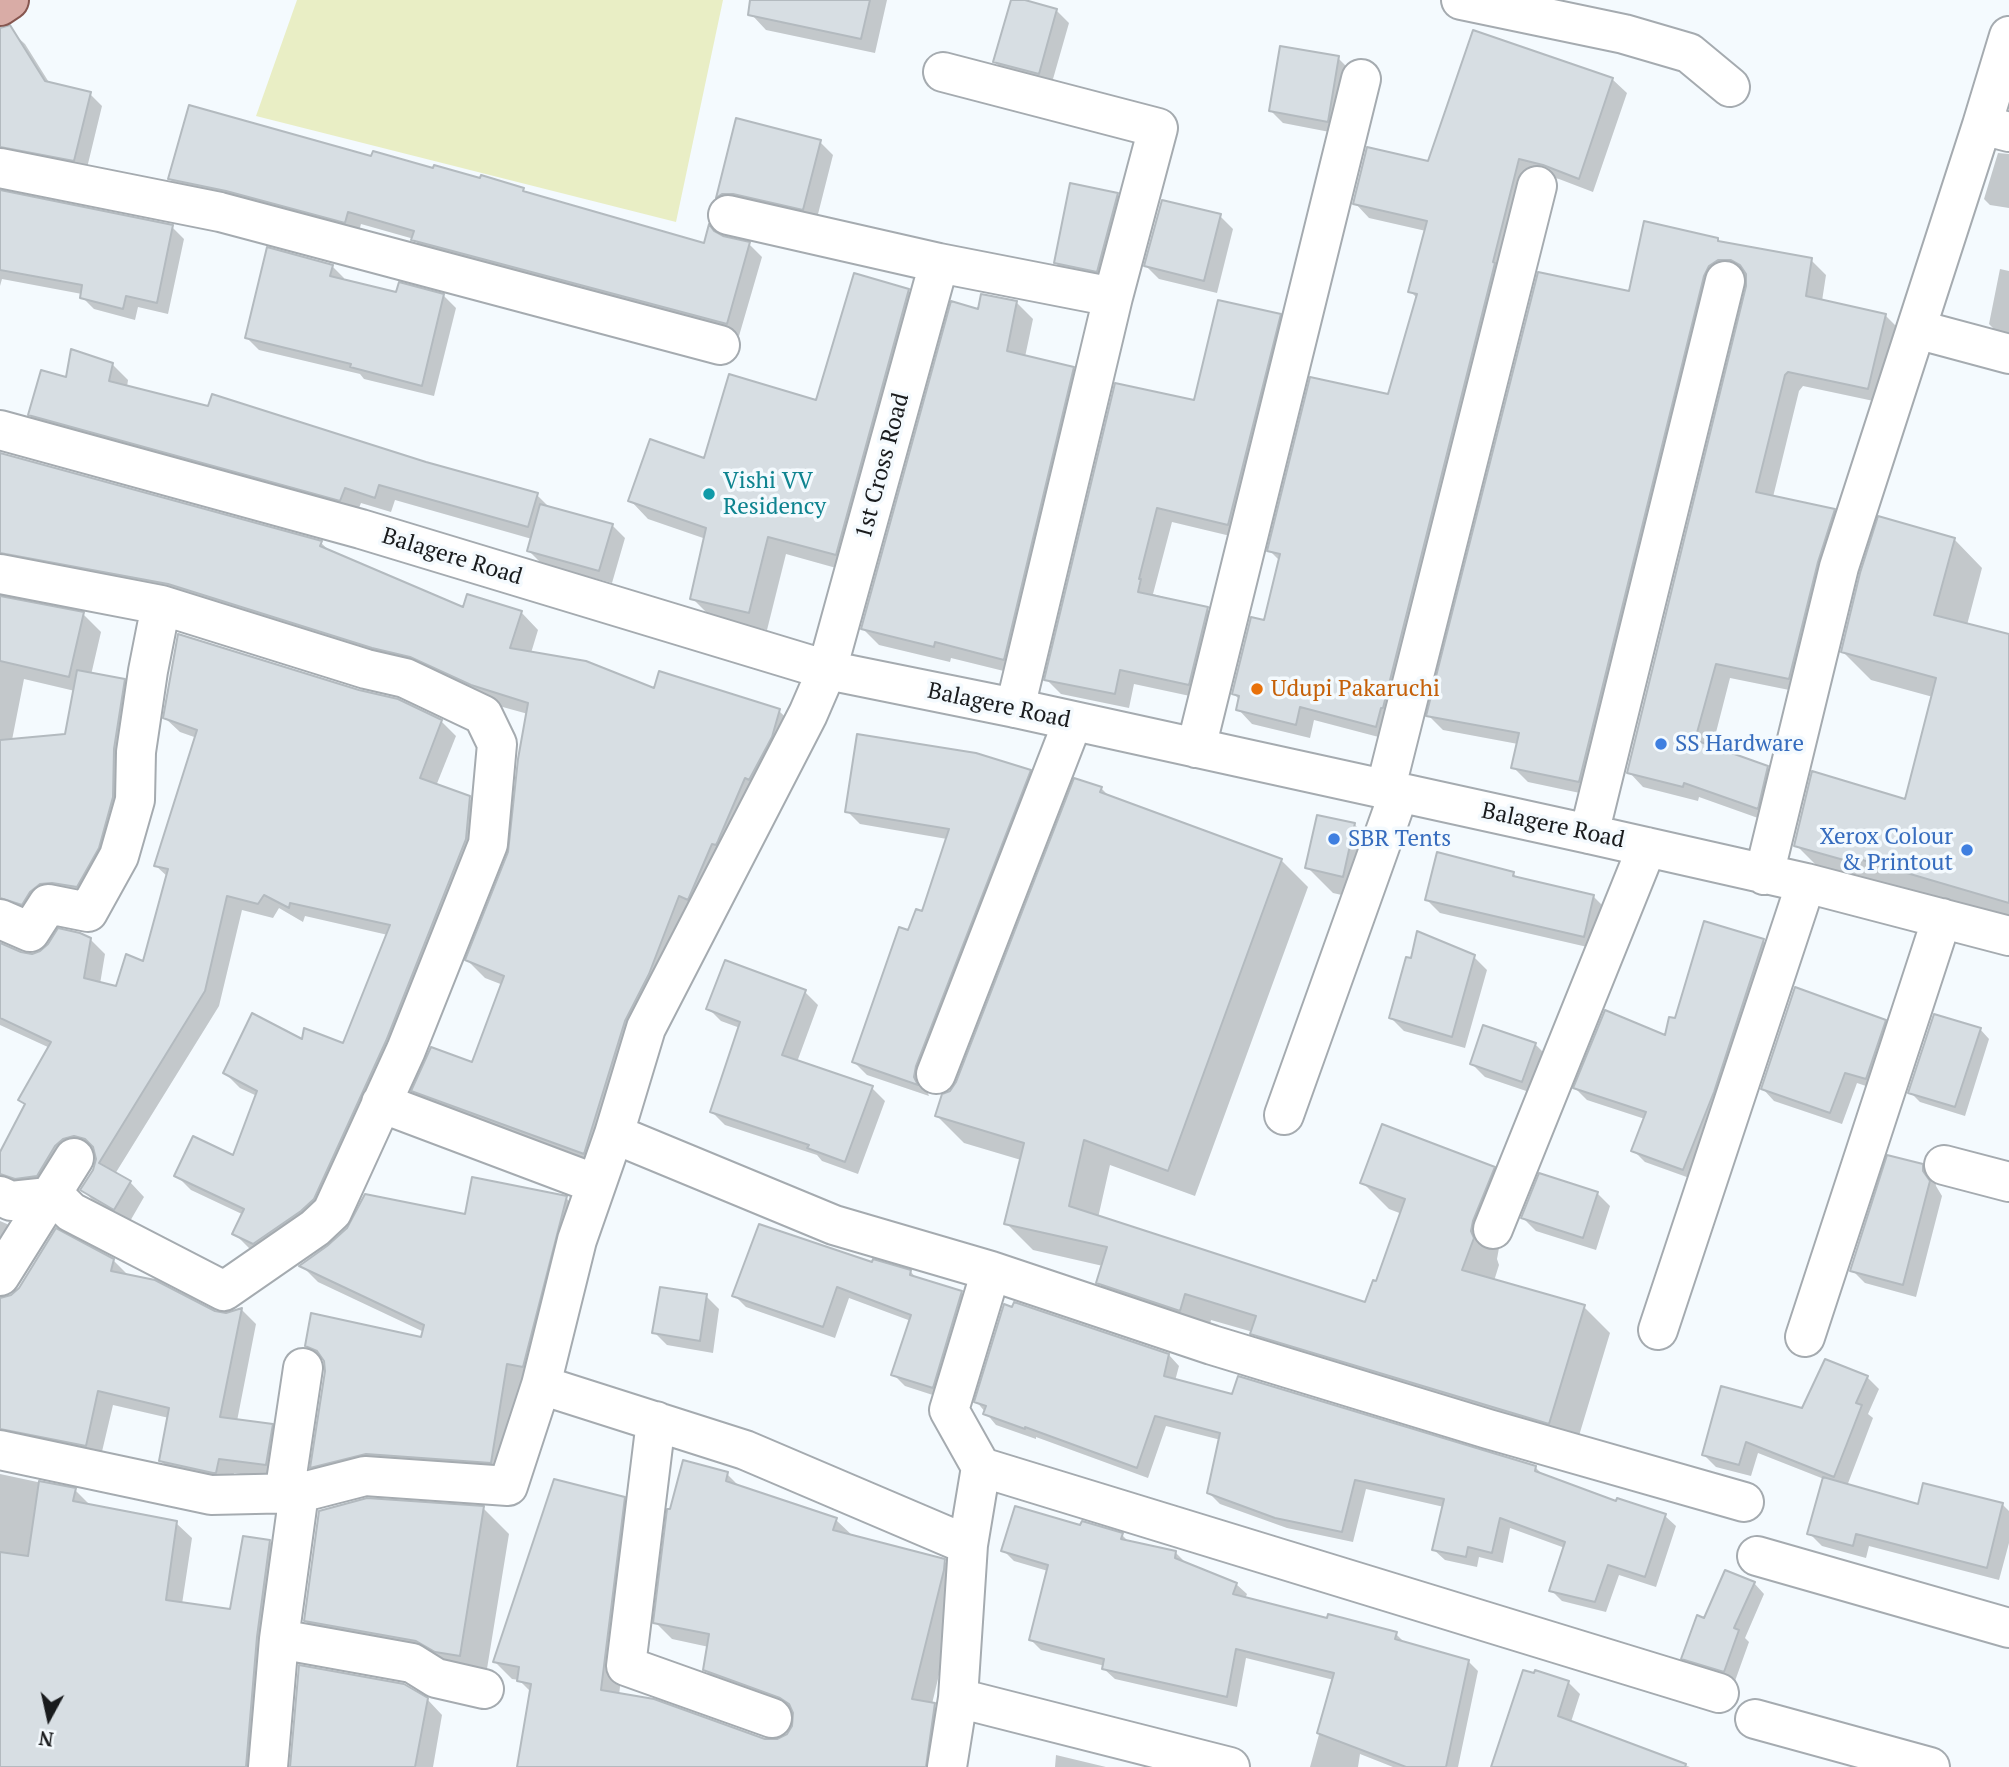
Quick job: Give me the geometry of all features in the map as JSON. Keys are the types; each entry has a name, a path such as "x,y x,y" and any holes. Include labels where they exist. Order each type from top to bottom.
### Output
{"main road":[{"path":"0,5 9,0"}],"street":[{"path":"1461,0 1624,34 1689,53 1730,87"},
{"path":"1764,875 1839,567 1916,329 1995,128 2009,36"},
{"path":"943,72 1158,128 1113,297 1015,708"},
{"path":"1196,748 1361,79"},
{"path":"0,168 219,212 720,345"},
{"path":"1284,1115 1392,792 1538,186"},
{"path":"728,215 1113,297"},
{"name":"1st Cross Road","path":"292,1494 365,1476 508,1486 541,1385 577,1240 614,1134 646,1028 808,715 827,670 939,262"},
{"path":"1589,834 1725,281"},
{"path":"1916,329 2009,354"},
{"name":"Balagere Road","path":"0,430 361,529 827,670 1015,708 1647,847 1806,883 2009,936"},
{"path":"0,574 162,605 366,669 405,678 483,715 497,744 488,844 406,1050 332,1212 315,1228 224,1291 71,1212 60,1200 49,1197 11,1201 0,1196"},
{"path":"0,919 30,932 48,904 88,912 119,856 135,800 136,752 148,671 162,605"},
{"path":"936,1074 1073,722"},
{"path":"1493,1229 1647,847"},
{"path":"1658,1330 1806,883"},
{"path":"1805,1337 1942,918"},
{"path":"381,1103 596,1185"},
{"path":"614,1134 834,1225 991,1271 1212,1345 1488,1429 1744,1502"},
{"path":"0,1276 74,1158"},
{"path":"1944,1165 2009,1182"},
{"path":"947,1767 958,1698 968,1545 981,1467 949,1410 991,1271"},
{"path":"268,1767 303,1368"},
{"path":"541,1385 745,1450 968,1545"},
{"path":"656,1421 626,1666 772,1718"},
{"path":"0,1450 211,1495 292,1494"},
{"path":"981,1467 1719,1693"},
{"path":"1757,1556 2009,1628"},
{"path":"279,1639 412,1663 436,1678 484,1689"},
{"path":"958,1698 1230,1767"},
{"path":"1755,1719 1930,1767"}],"green space":[{"path":"297,0 723,0 676,222 256,116"}],"building":[{"path":"750,0 870,0 861,39 748,15"},
{"path":"1011,0 1025,0 1057,9 1039,74 993,62"},
{"path":"10,25 45,81 91,92 74,161 0,147 0,28"},
{"path":"1473,30 1613,78 1579,179 1519,159 1383,708 1376,727 1300,707 1296,725 1236,710 1239,696 1232,694 1251,617 1264,620 1280,554 1267,551 1310,377 1388,394 1417,294 1408,292 1427,221 1353,204 1367,147 1428,161"},
{"path":"1280,46 1339,56 1328,122 1269,111"},
{"path":"189,105 371,156 373,151 433,168 434,165 480,178 481,175 524,188 523,191 704,243 709,224 723,236 750,242 727,324 411,240 414,231 348,212 345,223 226,191 168,179"},
{"path":"736,118 821,140 803,210 733,194 722,194 716,198"},
{"path":"1070,183 1118,193 1097,272 1054,263"},
{"path":"0,190 173,225 157,303 126,296 123,309 80,298 82,285 0,270"},
{"path":"1162,200 1221,214 1204,281 1144,266"},
{"path":"1644,221 1718,238 1718,241 1812,258 1806,296 1886,314 1868,389 1788,372 1785,375 1756,492 1835,509 1818,562 1789,679 1716,664 1695,740 1768,766 1758,809 1684,783 1683,787 1627,773 1746,286 1746,274 1740,265 1731,260 1718,260 1709,266 1704,276 1579,782 1511,768 1519,733 1426,716 1538,272 1629,291"},
{"path":"267,247 333,265 330,276 396,292 399,282 444,294 422,386 350,367 351,364 245,338"},
{"path":"854,273 909,289 836,555 768,537 749,613 690,599 706,528 628,501 650,439 704,458 729,374 816,400"},
{"path":"981,294 1017,301 1007,351 1074,367 1004,660 935,642 934,647 861,629 951,301 978,309"},
{"path":"1218,300 1281,314 1228,525 1157,508 1139,579 1138,592 1208,607 1189,685 1120,670 1115,694 1044,680 1115,383 1194,400"},
{"path":"71,349 113,363 109,381 208,406 212,394 426,462 538,493 528,527 379,485 375,498 345,488 340,501 28,415 41,370 66,377"},
{"path":"0,453 322,541 320,546 463,607 467,594 522,611 510,648 586,661 654,688 659,671 780,709 772,737 749,780 745,778 718,841 716,845 712,844 688,900 679,896 649,974 625,1021 584,1154 411,1091 431,1047 472,1062 504,976 465,960 508,852 518,759 528,703 471,685 410,657 372,648 168,584 0,553"},
{"path":"540,504 613,524 599,571 527,551"},
{"path":"1878,516 1955,538 1934,615 2009,634 2009,903 1859,859 1858,864 1794,846 1812,771 1905,799 1936,678 1841,652 1860,573"},
{"path":"0,596 84,612 69,677 0,661"},
{"path":"178,634 359,690 398,699 442,720 420,778 470,796 466,839 386,1041 314,1199 253,1244 232,1234 244,1209 174,1176 193,1136 233,1155 257,1091 223,1073 252,1013 302,1039 304,1028 343,1043 390,925 290,903 289,908 264,895 258,904 227,896 205,991 99,1163 131,1181 114,1210 80,1190 93,1170 96,1159 93,1147 85,1139 74,1136 63,1139 55,1146 37,1176 15,1179 0,1174 0,1152 25,1104 18,1100 51,1042 0,1018 0,943 32,954 48,944 58,928 80,933 91,938 84,978 116,986 126,954 143,961 168,869 154,866 197,730 163,718"},
{"path":"77,670 125,679 114,749 113,797 99,848 77,887 40,884 30,892 22,905 0,898 0,740 65,734"},
{"path":"857,734 976,753 1031,770 916,1066 914,1077 918,1085 852,1062 899,927 908,930 916,909 922,911 949,829 845,812"},
{"path":"1074,778 1102,787 1100,792 1282,859 1168,1171 1084,1140 1069,1206 1365,1302 1373,1280 1376,1281 1405,1199 1360,1183 1382,1124 1495,1167 1473,1221 1471,1231 1474,1238 1462,1270 1585,1305 1549,1424 1250,1334 1256,1316 1185,1294 1180,1311 1096,1283 1107,1247 1004,1224 1024,1143 935,1116 942,1094 950,1091 956,1082"},
{"path":"1317,815 1355,823 1343,877 1305,868"},
{"path":"1437,852 1514,872 1513,876 1594,895 1584,937 1425,900"},
{"path":"1704,921 1764,939 1714,1092 1683,1170 1631,1151 1646,1112 1573,1088 1605,1010 1665,1035 1669,1017 1675,1018"},
{"path":"1417,931 1475,955 1452,1037 1389,1018 1406,957 1411,958"},
{"path":"725,960 806,990 782,1055 873,1086 845,1162 807,1148 809,1145 710,1112 740,1022 706,1009"},
{"path":"1795,987 1886,1020 1866,1079 1845,1073 1830,1113 1761,1089"},
{"path":"1934,1014 1981,1028 1955,1107 1908,1093"},
{"path":"1483,1025 1536,1043 1522,1082 1470,1064"},
{"path":"1887,1155 1923,1164 1923,1171 1930,1181 1903,1285 1850,1271"},
{"path":"1539,1173 1598,1192 1583,1238 1521,1218"},
{"path":"472,1177 567,1196 523,1367 507,1364 491,1463 366,1454 310,1468 325,1371 324,1361 317,1351 305,1346 311,1313 421,1337 424,1325 299,1266 347,1228 365,1194 465,1214"},
{"path":"759,1224 872,1262 873,1259 911,1270 910,1275 962,1291 933,1388 891,1375 911,1315 837,1287 823,1327 732,1296"},
{"path":"56,1228 114,1259 111,1271 155,1280 215,1311 226,1313 242,1308 220,1417 273,1424 266,1465 219,1459 216,1473 213,1473 159,1461 169,1408 98,1391 86,1446 0,1429 0,1298 11,1295 19,1288"},
{"path":"660,1287 707,1294 700,1341 652,1333"},
{"path":"1014,1302 1169,1354 1164,1376 1232,1394 1238,1376 1536,1466 1535,1471 1616,1501 1617,1498 1666,1514 1645,1577 1608,1565 1595,1602 1549,1591 1565,1542 1500,1518 1492,1553 1468,1547 1466,1557 1432,1550 1444,1499 1355,1480 1342,1532 1275,1518 1207,1493 1220,1433 1155,1416 1137,1468 983,1414 986,1406 974,1402 1004,1304 1012,1307"},
{"path":"1825,1359 1868,1376 1856,1403 1862,1405 1834,1477 1746,1442 1739,1465 1702,1455 1721,1386 1802,1408"},
{"path":"683,1460 728,1472 726,1481 837,1518 833,1530 945,1559 912,1699 935,1703 926,1767 517,1767 531,1684 517,1681 519,1667 493,1662 554,1479 625,1497 601,1690 654,1699 765,1739 777,1739 787,1734 792,1726 793,1713 789,1704 780,1698 703,1670 709,1634 653,1623 667,1509 670,1509"},
{"path":"1823,1477 1918,1504 1923,1483 2003,1503 1987,1568 1856,1534 1853,1546 1807,1534"},
{"path":"39,1481 76,1488 73,1501 177,1521 166,1600 230,1609 243,1536 270,1540 257,1637 246,1767 0,1767 0,1552 28,1556"},
{"path":"367,1498 484,1506 460,1656 435,1652 416,1641 304,1621 319,1511"},
{"path":"1015,1506 1080,1525 1082,1521 1123,1533 1121,1539 1176,1551 1175,1558 1237,1583 1233,1594 1327,1618 1328,1614 1397,1632 1395,1639 1469,1660 1446,1767 1406,1767 1317,1733 1334,1673 1236,1649 1227,1697 1102,1669 1104,1659 1029,1640 1048,1565 1001,1551"},
{"path":"1725,1570 1755,1582 1734,1628 1739,1630 1724,1672 1681,1659 1697,1615 1704,1618"},
{"path":"299,1665 404,1684 428,1698 415,1767 290,1767"},
{"path":"1523,1670 1534,1673 1535,1670 1569,1681 1558,1716 1686,1764 1685,1767 1491,1767"}],"place":[{"name":"Vishi VV Residency","path":"709,494"},
{"name":"Udupi Pakaruchi","path":"1257,689"},
{"name":"SS Hardware","path":"1661,744"},
{"name":"SBR Tents","path":"1334,839"},
{"name":"Xerox Colour & Printout","path":"1967,850"}]}
